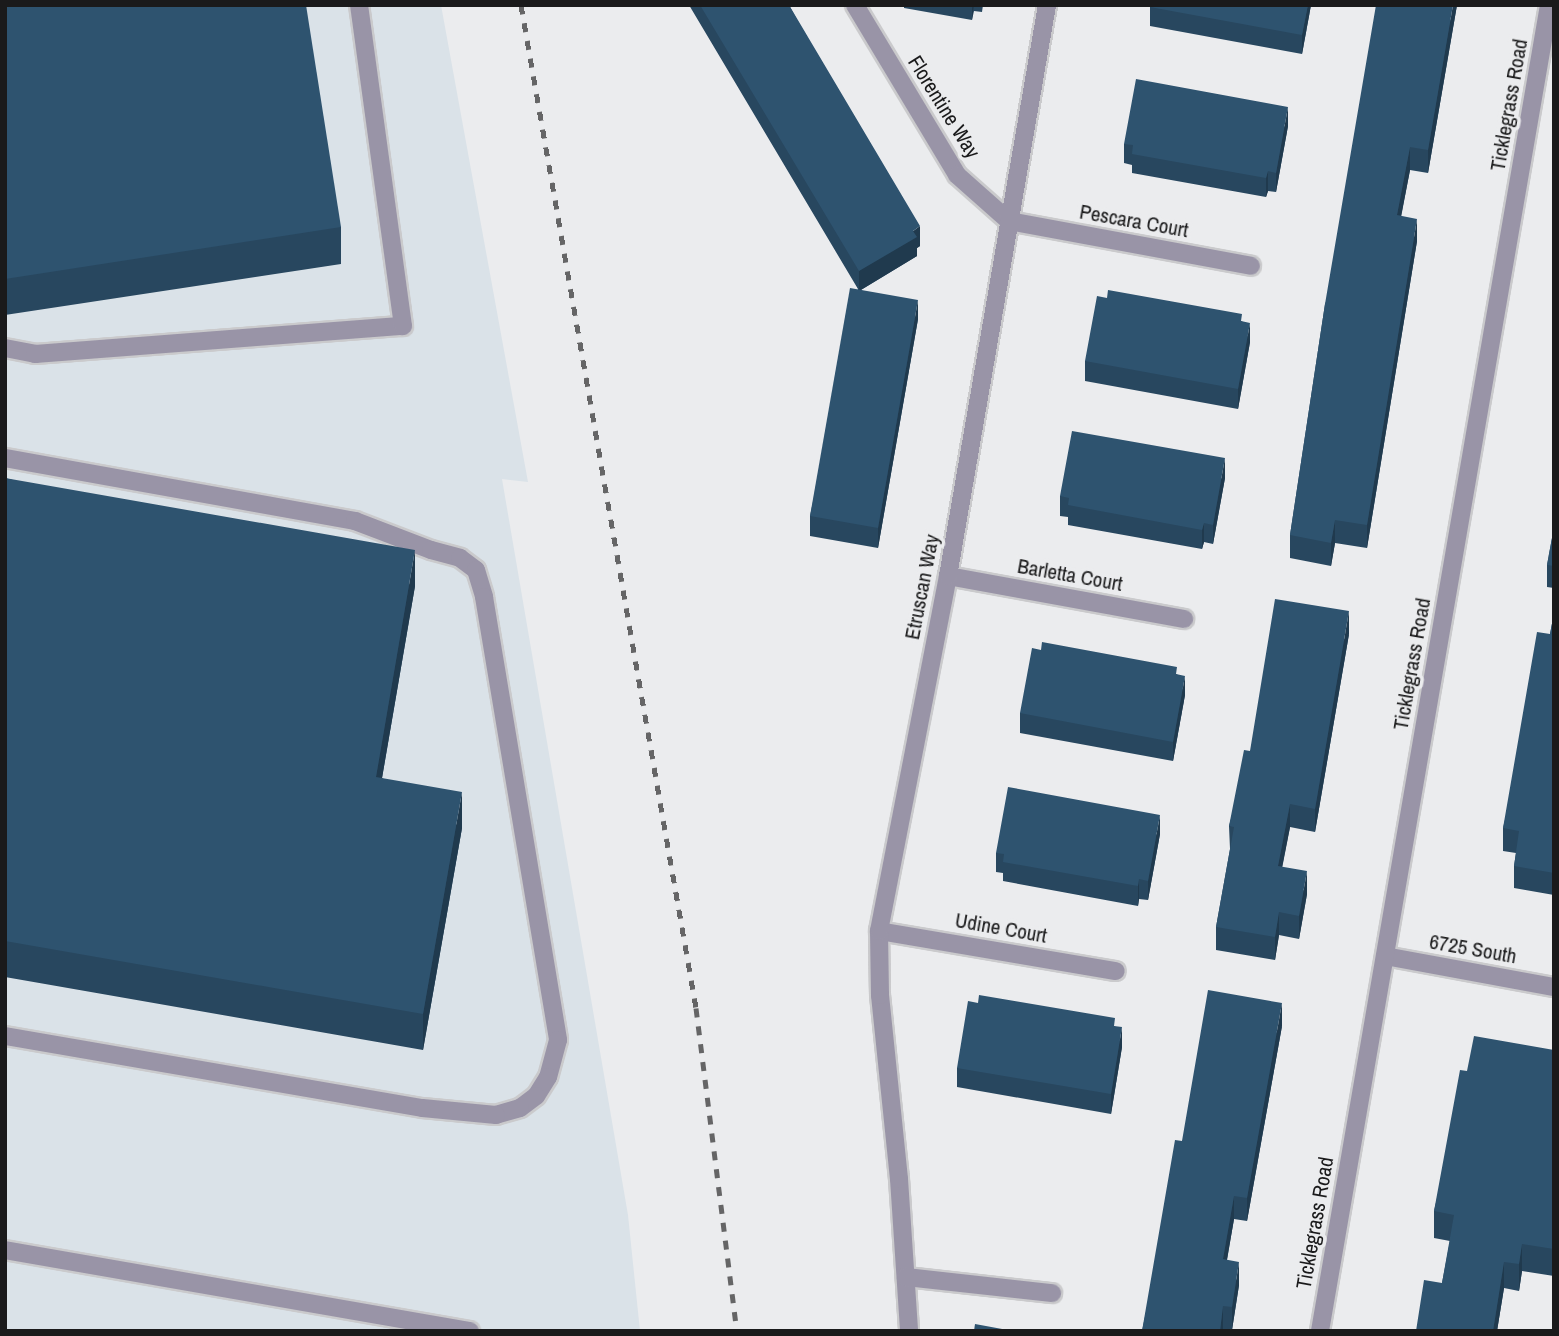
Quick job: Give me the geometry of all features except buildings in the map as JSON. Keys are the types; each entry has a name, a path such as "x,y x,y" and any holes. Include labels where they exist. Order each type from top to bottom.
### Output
{"street":[{"path":"5,348 35,354 402,326 359,5"},
{"name":"Florentine Way","path":"855,5 957,175 1009,221"},
{"name":"Etruscan Way","path":"909,1331 899,1179 880,995 878,931 948,576 1047,5"},
{"name":"Ticklegrass Road","path":"1320,1331 1549,5"},
{"name":"Pescara Court","path":"1009,221 1251,266"},
{"path":"5,458 355,521 460,558 476,570 484,597 558,1040 548,1077 536,1096 520,1108 496,1115 422,1108 5,1036"},
{"name":"Barletta Court","path":"948,576 1184,619"},
{"name":"Udine Court","path":"878,931 1116,971"},
{"name":"6725 South","path":"1385,956 1554,987"},
{"path":"5,1250 470,1331"},
{"path":"906,1277 1052,1293"}],"shaded area":[{"path":"5,5 441,5 528,482 502,479 628,1215 640,1331 5,1331"}],"railway":[{"path":"521,5 696,1008 737,1331"}]}
